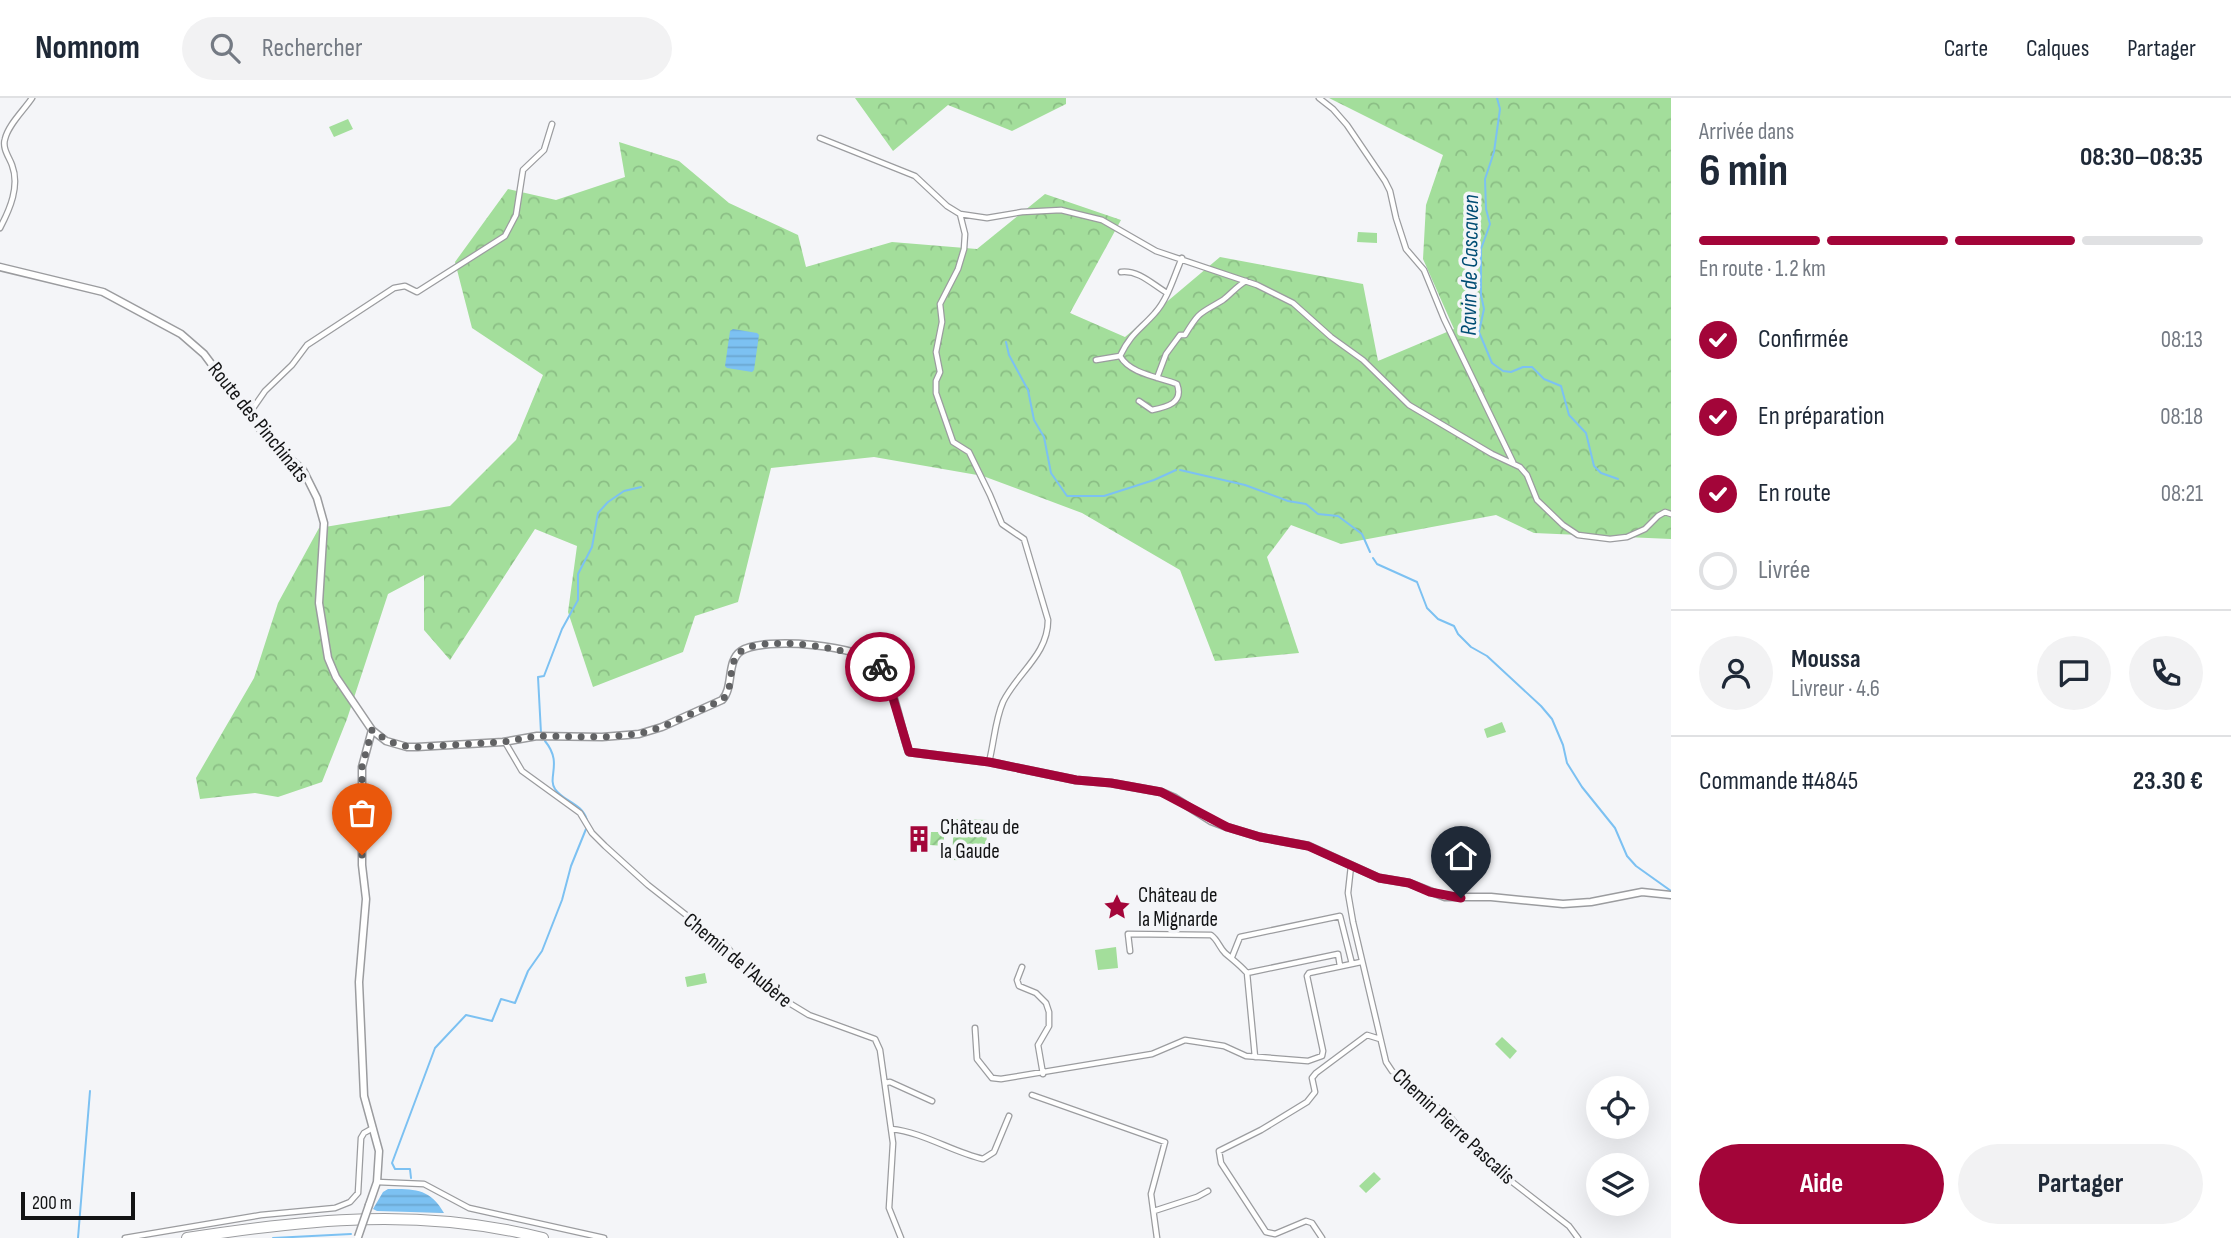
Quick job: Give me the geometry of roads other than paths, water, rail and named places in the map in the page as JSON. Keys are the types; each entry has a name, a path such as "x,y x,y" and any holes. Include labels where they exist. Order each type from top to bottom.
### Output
{"highway":[{"path":"187,1238 295,1222 396,1218 466,1223 543,1238"},
{"path":"223,1238 290,1228 365,1224 433,1226 517,1238"}],"street":[{"path":"0,228 7,215 15,186 15,175 6,151 5,137 32,98"},
{"path":"1319,98 1348,125 1385,181 1406,250 1424,270 1444,319 1513,463"},
{"path":"249,414 265,391 292,365 307,345 323,333 394,288 405,286 417,292 505,236 516,215 523,170 544,150 552,124"},
{"path":"820,138 915,176 947,206 960,214 987,218 1032,211 1061,211 1102,220 1140,243 1245,281 1293,303 1331,337 1363,360 1396,394 1414,408 1492,454 1513,463 1527,475 1541,505 1578,535 1600,538 1627,537 1645,530 1665,512 1671,514"},
{"path":"960,214 965,234 964,249 958,269 940,304 942,322 936,352 940,372 936,381 936,393 953,442 969,452 1000,521 1005,528 1024,539 1048,620 1038,655 1003,704 989,762"},
{"path":"1121,356 1132,334 1155,314 1181,258"},
{"name":"Route des Pinchinats","path":"0,267 103,292 181,334 204,354 268,440 303,470 317,498 324,523 319,603 328,658 336,677 372,730 386,741 407,747 506,742 537,736 639,734 662,727 722,700 728,693 736,657 742,650 793,643 836,649 875,662 887,678 909,752 989,762 1076,780 1161,792 1227,827 1260,837 1308,846 1379,878 1409,883 1445,897 1491,897 1563,904 1591,902 1643,892 1671,895"},
{"path":"1121,272 1130,271 1140,275 1167,293"},
{"path":"1157,378 1166,354 1180,335 1185,335 1203,309 1224,299 1245,281"},
{"path":"1121,356 1124,362 1179,387 1175,402 1167,407 1152,410 1139,401"},
{"path":"1096,360 1121,356"},
{"path":"358,1238 377,1182 379,1151 364,1096 359,997 366,899 362,865 362,767 372,730"},
{"name":"Chemin de l'Aubère","path":"506,742 522,771 580,813 605,846 648,885 733,953 747,971 776,995 809,1015 876,1039 885,1083 894,1162 889,1208 901,1238"},
{"name":"Chemin Pierre Pascalis","path":"1351,866 1348,893 1361,962 1386,1062 1392,1071 1451,1118 1489,1164 1569,1226 1578,1238"},
{"path":"1232,957 1240,937 1340,916 1352,964"},
{"path":"1130,951 1128,934 1204,934 1215,937 1223,950 1247,973 1255,1057"},
{"path":"1247,973 1338,954 1340,966"},
{"path":"975,1028 977,1059 992,1078 1013,1079 1106,1060 1152,1054 1185,1040 1224,1046 1246,1056 1308,1061 1322,1056 1304,960"},
{"path":"1307,976 1309,973 1361,962"},
{"path":"1021,967 1017,980 1019,986 1036,993 1046,1003 1049,1012 1049,1026 1038,1045 1043,1074"},
{"path":"1322,1238 1312,1223 1306,1221 1275,1234 1266,1232 1221,1163 1219,1151 1261,1130 1312,1098 1315,1092 1312,1077 1367,1035 1380,1039"},
{"path":"885,1083 890,1082 932,1101"},
{"path":"1032,1095 1165,1143 1151,1194 1157,1238"},
{"path":"891,1129 902,1130 958,1152 983,1158 994,1152 1009,1116"},
{"path":"125,1238 261,1215 341,1207 357,1196 361,1138 364,1133 374,1128"},
{"path":"377,1182 424,1184 469,1208 604,1238"},
{"path":"1154,1211 1208,1191"}],"water":[{"path":"733,329 759,335 752,372 725,366 730,331"},
{"path":"388,1189 406,1189 427,1194 444,1213 373,1209 383,1192"}],"waterway":[{"name":"Ravin de Cascaven","path":"1497,98 1500,109 1494,152 1485,179 1486,209 1490,224 1481,249 1481,295 1484,309 1479,332 1492,363 1503,371 1532,367 1544,379 1561,386 1569,415 1586,433 1594,466 1601,473 1618,479"},
{"path":"1006,342 1009,355 1028,390 1034,420 1044,437 1051,473 1067,496 1104,496 1176,470"},
{"path":"1180,470 1245,485 1288,501 1306,504 1318,514 1338,516 1362,534 1370,552"},
{"path":"541,733 538,677 544,676 562,629 578,600 578,574 592,547 598,513 624,491 641,487"},
{"path":"1373,558 1377,564 1417,582 1427,608 1438,619 1454,626 1471,647 1487,656 1541,706 1552,719 1567,763 1582,787 1615,828 1627,856 1636,866 1671,891"},
{"path":"545,741 553,756 555,789 577,806 587,820"},
{"path":"411,1178 410,1169 395,1169 392,1163 435,1048 466,1015 492,1021 501,999 515,1003 528,971 542,951 586,829"},
{"path":"78,1238 90,1091"},
{"path":"273,1238 351,1234"}],"place":[{"name":"Château de la Gaude","path":"919,839"},
{"name":"Château de la Mignarde","path":"1117,907"}]}
